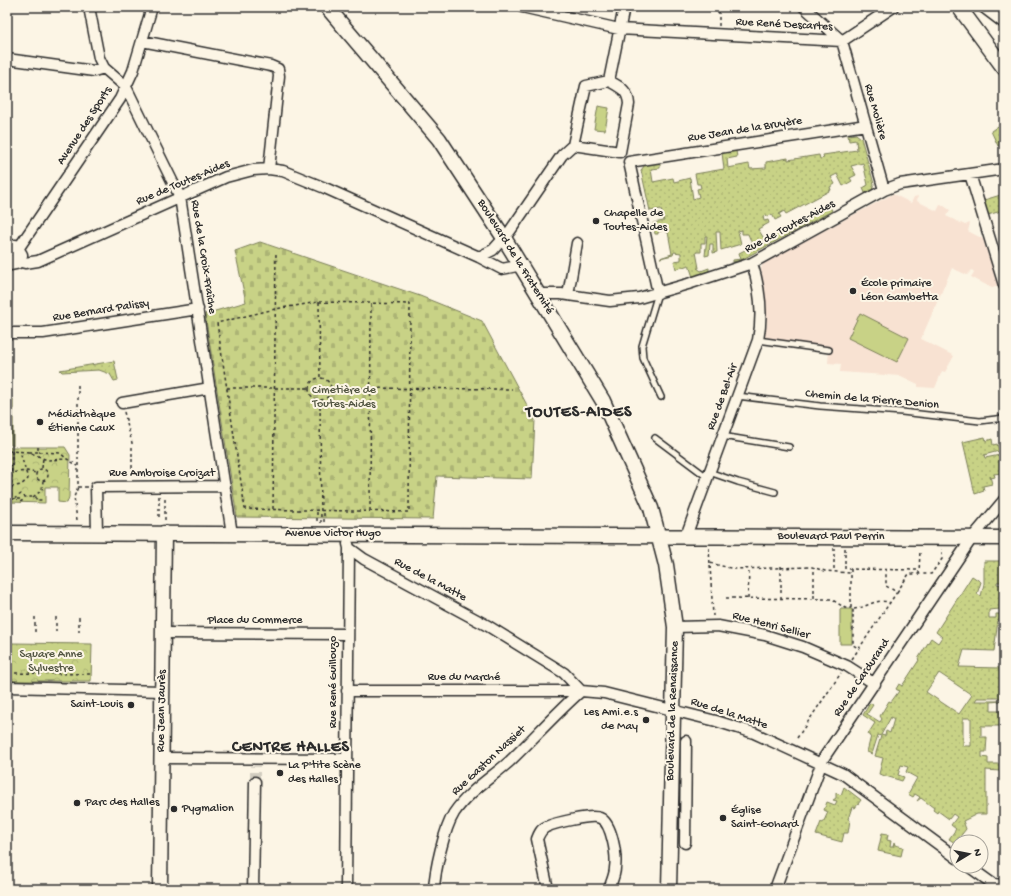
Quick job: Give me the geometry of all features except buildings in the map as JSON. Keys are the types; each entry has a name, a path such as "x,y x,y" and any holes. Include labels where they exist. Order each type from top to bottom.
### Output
{"street":[{"name":"Rue de la Croix-Fraîche","path":"89,7 99,58 104,68 126,87 180,197 232,534"},
{"name":"Avenue des Sports","path":"11,256 120,99 126,87 142,41 152,7"},
{"name":"Boulevard de la Fraternité","path":"326,7 439,139 522,266 603,401 651,508 658,535"},
{"name":"Rue René Descartes","path":"522,7 619,29 842,41 893,7"},
{"path":"609,81 624,7"},
{"path":"804,7 842,41"},
{"path":"959,7 1004,68"},
{"path":"983,7 1004,23"},
{"path":"142,41 271,66 278,69 279,76 269,169"},
{"name":"Rue Molière","path":"842,41 884,190"},
{"path":"7,59 94,71 104,68"},
{"path":"479,257 493,250 504,238 562,155 573,145 586,86 609,81 624,89 628,96 629,104 620,152"},
{"name":"Rue Jean de la Bruyère","path":"629,162 866,125"},
{"path":"573,145 620,152 629,162 658,293"},
{"name":"Rue de Toutes-Aides","path":"11,256 25,263 33,262 238,173 269,169 283,172 325,188 479,257 502,269 522,266"},
{"name":"Rue de Toutes-Aides","path":"539,294 568,295 610,301 639,298 658,293 752,263 884,190 900,184 1004,169"},
{"path":"970,174 1004,285"},
{"path":"568,295 577,243"},
{"name":"Rue de Bel-Air","path":"686,536 758,340 761,321 757,283 752,263"},
{"name":"Rue Bernard Palissy","path":"7,333 43,332 198,309"},
{"path":"122,403 210,388"},
{"name":"Rue Ambroise Croizat","path":"97,533 96,487 225,486"},
{"name":"Rue de Cardurand","path":"775,889 823,759 972,538 1004,500"},
{"name":"Avenue Victor Hugo","path":"7,533 97,533 162,524 232,534 320,526 347,534 658,535"},
{"name":"Rue Jean Jaurès","path":"160,889 162,524"},
{"path":"347,534 349,548"},
{"name":"Boulevard Paul Perrin","path":"658,535 1004,538"},
{"name":"Boulevard de la Renaissance","path":"658,535 666,565 675,627 671,745 669,889"},
{"name":"Rue René Guillouzo","path":"346,889 349,548"},
{"name":"Rue de la Matte","path":"349,548 364,559 494,630 564,673 581,691 604,693 716,721 754,733 843,774 949,852"},
{"name":"Rue Henri Sellier","path":"675,627 714,626 764,635 803,647 847,666 875,684"},
{"name":"Place du Commerce","path":"162,634 348,634"},
{"path":"7,687 162,691"},
{"name":"Rue du Marché","path":"347,691 581,691"},
{"name":"Rue Gaston Nassiet","path":"434,889 436,870 448,831 454,814 464,800 509,762 581,691"},
{"path":"685,843 686,743"},
{"path":"161,758 255,762 347,759"},
{"path":"253,889 255,782"},
{"path":"548,889 537,839 540,832 544,827 592,816 599,817 604,820 611,833 616,869 609,889"},
{"path":"979,874 993,884 1004,885"}],"lane":[{"path":"658,293 642,346 643,358 661,397"},
{"path":"758,340 829,350"},
{"name":"Chemin de la Pierre Denion","path":"737,396 980,421 1004,418"},
{"path":"722,436 789,447"},
{"path":"655,438 708,475 775,492"},
{"path":"671,745 686,743"},
{"path":"671,791 685,790"},
{"path":"670,843 685,843"}],"path":[{"path":"718,28 719,7"},
{"path":"273,509 276,251"},
{"path":"320,302 320,378"},
{"path":"320,302 410,304 409,512 245,508 217,323 275,309 320,302"},
{"path":"370,511 371,303"},
{"path":"320,378 328,381 331,388 328,396 320,400 313,397 309,388 312,381 320,378"},
{"path":"76,520 74,497 78,487 78,385"},
{"path":"226,388 309,388"},
{"path":"331,388 512,389"},
{"path":"320,400 320,526"},
{"path":"122,403 132,443 133,487"},
{"path":"38,447 38,457"},
{"path":"8,451 60,453 67,460 78,466"},
{"path":"12,451 12,499"},
{"path":"12,487 25,482 28,479 27,471 20,451"},
{"path":"29,452 38,457 67,460"},
{"path":"42,469 43,458"},
{"path":"8,473 27,471 36,473 42,469"},
{"path":"32,497 42,490 43,481 46,479 48,474 46,470 42,469"},
{"path":"36,473 38,479 43,481"},
{"path":"78,487 96,487"},
{"path":"12,499 21,494 36,497 36,500 42,500 42,502"},
{"path":"8,498 22,499 22,501 19,502"},
{"path":"162,524 165,500"},
{"path":"159,501 162,524"},
{"path":"317,510 320,526"},
{"path":"320,526 324,510"},
{"path":"709,548 713,585 714,626"},
{"path":"834,548 834,572"},
{"path":"846,548 845,569 919,570"},
{"path":"919,574 920,549"},
{"path":"897,592 909,574 931,574 942,559 942,549"},
{"path":"710,563 734,569 781,566 814,567 818,570 851,573"},
{"path":"781,566 781,599"},
{"path":"814,567 814,598"},
{"path":"748,569 748,599"},
{"path":"851,569 851,608"},
{"path":"886,569 886,586"},
{"path":"726,598 831,598 845,608 853,609 861,608 880,601 890,603"},
{"path":"853,609 853,644 859,649"},
{"path":"35,616 35,632"},
{"path":"56,616 56,632"},
{"path":"79,616 79,632"},
{"path":"9,673 90,674"}],"shaded area":[{"name":"École primaire Léon Gambetta","path":"893,194 911,203 914,197 918,196 917,201 937,211 940,205 944,206 950,210 946,216 965,225 970,223 968,231 983,239 998,286 992,288 971,277 974,272 972,270 967,275 952,268 921,339 954,356 945,372 942,371 935,388 918,387 918,384 901,376 840,372 841,364 828,363 829,350 763,341 767,325 761,269 763,263"}],"green space":[{"path":"598,106 609,108 605,130 594,129"},
{"path":"1004,122 1004,142 998,146 991,131"},
{"path":"856,134 861,138 874,184 872,190 865,193 863,188 868,185 863,163 851,166 856,175 850,178 852,181 843,186 837,174 831,177 835,184 830,187 831,190 786,214 784,211 779,214 781,217 775,220 772,214 767,217 767,215 763,216 764,221 768,220 769,223 758,229 765,240 830,206 832,211 741,260 733,262 733,260 741,259 739,253 753,246 748,234 742,234 742,230 738,231 741,244 721,250 720,232 716,232 717,252 713,253 713,244 710,244 709,255 705,256 707,236 705,236 705,243 701,243 701,252 696,252 699,268 697,268 701,271 709,268 709,271 693,277 689,265 676,269 674,261 681,260 681,253 674,252 673,255 660,258 672,254 668,232 665,232 664,230 658,232 658,234 655,234 653,223 664,221 661,209 650,211 641,170 645,165 660,162 660,168 651,169 653,182 673,178 674,182 690,178 693,199 699,197 697,189 701,188 700,184 697,184 695,174 724,169 722,153 736,151 737,157 727,159 728,168 749,164 750,169 766,168 766,162 819,155 820,159 824,158 823,155 857,150 856,140 849,141 848,135"},
{"path":"1004,194 1004,210 988,215 984,200"},
{"name":"Cimetière de Toutes-Aides","path":"260,242 420,296 482,321 535,420 532,479 437,476 433,519 237,517 205,314 246,302 235,251"},
{"path":"860,313 909,338 897,362 848,338"},
{"path":"114,361 118,380 114,381 110,374 99,370 62,372 60,370"},
{"path":"10,399 13,399 13,445 11,445"},
{"path":"985,437 986,441 992,439 993,445 997,444 999,451 984,455 985,458 1000,455 1003,468 1000,469 1001,473 994,474 995,477 991,478 990,476 992,484 983,486 984,491 975,494 963,442"},
{"path":"10,447 65,447 70,455 69,497 67,503 58,502 58,487 45,487 45,503 10,502"},
{"path":"984,561 1002,561 1002,582 997,582 997,584 1001,585 1000,609 989,610 989,618 996,618 996,614 1002,614 1002,620 998,620 994,651 964,650 959,667 1000,668 1001,698 977,698 975,701 1000,701 991,702 991,711 1000,711 1000,714 1004,715 1004,731 1001,737 1001,726 981,726 981,737 987,737 986,752 982,752 982,757 988,758 988,764 1000,764 1000,771 986,770 986,814 977,814 963,821 966,829 962,834 952,834 956,829 951,825 957,817 953,814 949,819 938,811 937,813 933,810 934,808 921,798 917,801 920,797 915,794 913,797 908,794 917,778 906,772 908,767 901,765 898,775 904,777 902,781 879,774 883,758 875,756 881,736 878,735 872,754 867,752 871,736 868,734 875,723 863,715 870,703 873,705 867,714 880,722 882,719 880,716 889,701 891,702 899,691 896,689 899,684 902,686 931,638 938,643 942,637 936,632 972,576 981,582 977,594 981,596 984,584","holes":["939,673 972,695 959,714 926,692","891,717 894,719 890,733 886,731 885,736 881,735","963,718 971,718 971,746 963,746"]},
{"path":"840,609 852,609 852,644 840,644"},
{"name":"Square Anne Sylvestre","path":"11,643 92,644 91,681 11,681"},
{"path":"844,787 861,800 855,808 852,807 848,819 850,820 848,833 844,833 842,842 816,835 821,822 823,823 828,812 824,810 827,802 835,805 837,801 833,800 836,798 836,793 841,795"},
{"path":"882,833 888,834 887,840 891,841 890,847 893,847 894,842 895,845 903,847 901,856 878,851"}],"tunnel":[{"path":"255,766 255,782"}],"place":[{"name":"Chapelle de Toutes-Aides","path":"596,221"},
{"name":"École primaire Léon Gambetta","path":"853,291"},
{"name":"Médiathèque Étienne Caux","path":"40,422"},
{"name":"Saint-Louis","path":"131,705"},
{"name":"Les Ami.e.s de May","path":"646,720"},
{"name":"La P'tite Scène des Halles","path":"280,773"},
{"name":"Parc des Halles","path":"77,803"},
{"name":"Pygmalion","path":"174,809"},
{"name":"Église Saint-Gohard","path":"723,818"}],"district":[{"name":"TOUTES-AIDES","path":"579,413"},
{"name":"CENTRE HALLES","path":"291,748"}]}
